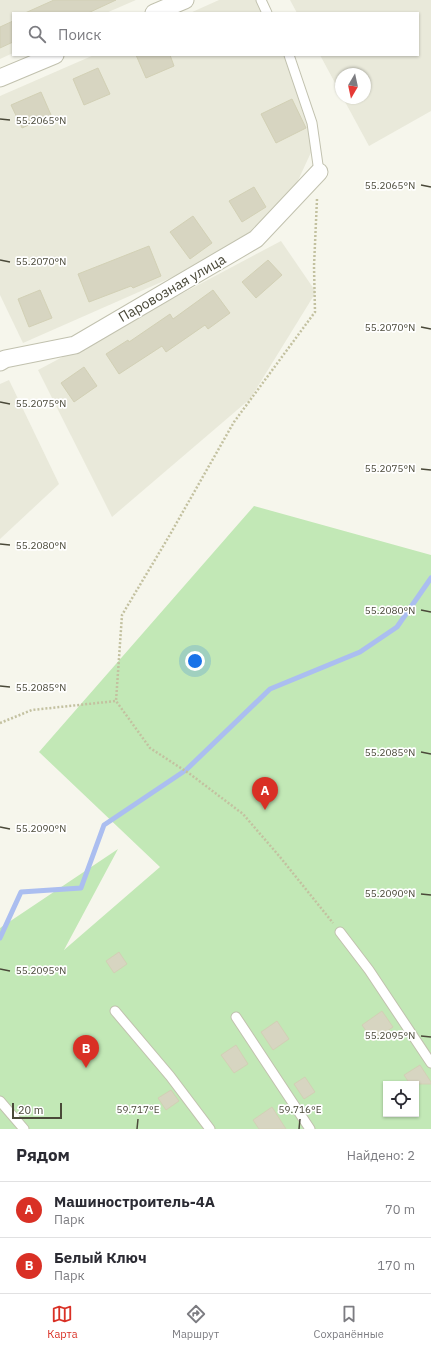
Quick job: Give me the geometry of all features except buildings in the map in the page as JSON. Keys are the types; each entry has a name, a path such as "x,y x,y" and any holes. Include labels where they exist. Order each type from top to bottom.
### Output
{"street":[{"path":"156,12 185,0"},
{"path":"0,78 53,56"},
{"name":"Паровозная улица","path":"2,357 75,344 256,239 319,172"}],"lane":[{"path":"260,0 266,12"},
{"path":"289,56 312,123 319,172"},
{"path":"340,932 369,970 431,1063"},
{"path":"115,1011 170,1076 210,1129"},
{"path":"236,1017 310,1129"},
{"path":"0,1101 24,1129"}],"path":[{"path":"319,172 314,266 315,312 234,422 122,616 116,701 150,748 190,774 243,814 280,857 340,932"},
{"path":"0,723 32,710 116,701"}],"shaded area":[{"path":"0,0 136,0 108,12 12,12 12,53 0,59"},
{"path":"219,0 261,0 266,12 192,12"},
{"path":"290,0 431,0 431,111 369,146 346,104 371,104 371,68 335,68 335,83 321,56 419,56 419,12 296,12"},
{"path":"92,56 284,56 319,135 284,211 216,258 23,343 0,295 0,96"},
{"path":"281,241 316,292 250,399 112,517 38,370"},
{"path":"9,380 59,484 0,539 0,384"}],"green space":[{"path":"254,506 431,555 431,1129 0,1129 0,928 118,849 64,950 160,867 39,752"}],"waterway":[{"path":"0,938 21,892 81,888 104,825 186,770 270,689 360,652 397,627 431,578"}],"place":[{"name":"Машиностроитель-4А","path":"265,810"},
{"name":"Белый Ключ","path":"86,1068"}]}
